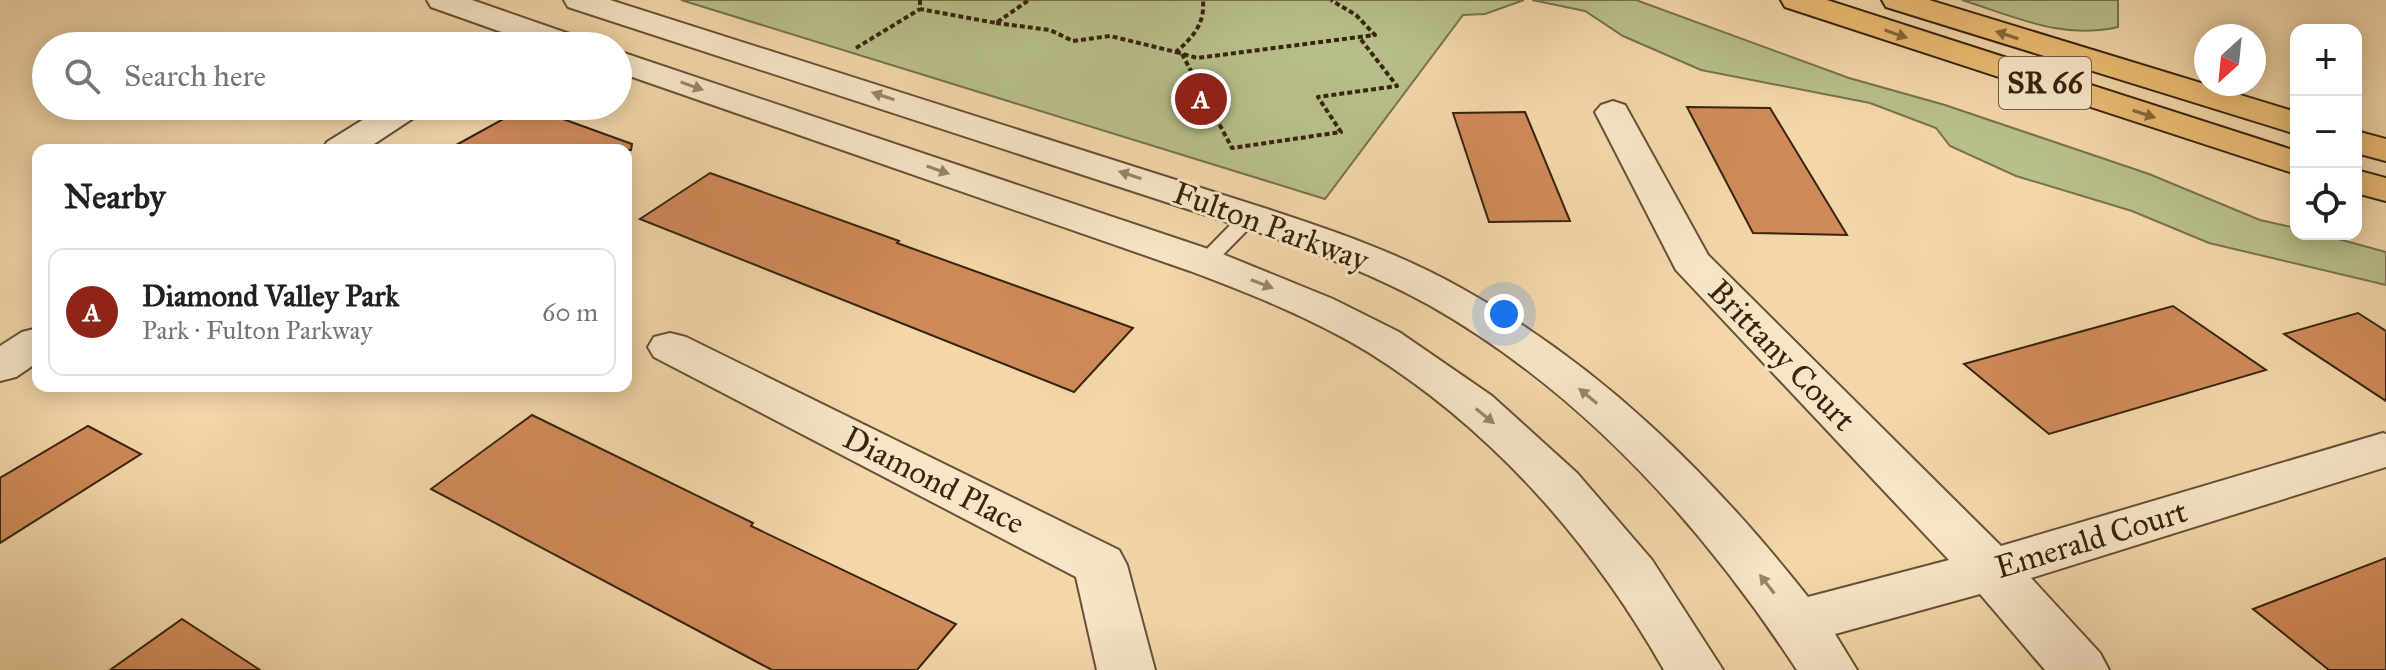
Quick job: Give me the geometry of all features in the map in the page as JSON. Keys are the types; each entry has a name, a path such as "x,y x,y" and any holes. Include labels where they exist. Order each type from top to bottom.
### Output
{"main road":[{"name":"SR 66","path":"1796,0 2290,161"},
{"name":"SR 66","path":"1897,0 2290,121"},
{"path":"2362,144 2386,150"},
{"path":"2362,183 2386,190"}],"street":[{"path":"442,0 503,32"},
{"path":"527,32 580,0"},
{"name":"Fulton Parkway","path":"580,0 1250,216 1343,248 1445,297 1507,335 1587,394 1725,531 1797,622 1828,670"},
{"name":"Fulton Parkway","path":"632,66 1205,262 1290,294 1382,341 1435,376 1505,432 1624,563 1694,670"},
{"name":"Brittany Court","path":"1613,112 1691,261 1991,570 2080,670"},
{"path":"349,144 387,120"},
{"path":"0,366 32,346"},
{"name":"Diamond Place","path":"670,347 1100,565 1126,670"},
{"name":"Emerald Court","path":"1797,622 1991,570 2383,450"}],"lane":[{"path":"1205,262 1250,216"}],"path":[{"path":"920,0 920,9"},
{"path":"996,23 1029,0"},
{"path":"1179,53 1201,27 1205,14 1203,0"},
{"path":"844,55 920,9 1050,30 1073,41 1110,36 1197,58 1375,35 1356,15 1331,0"},
{"path":"1179,53 1232,148 1341,132 1318,97 1397,86 1359,37"}],"green space":[{"path":"681,0 1524,0 1485,14 1463,15 1325,199"},
{"path":"1532,0 1636,0 1849,78 1945,105 2149,174 2260,220 2290,227 2290,240 2342,240 2386,252 2386,285 2209,243 2132,211 2016,176 1950,146 1936,128 1870,103 1701,70 1623,36 1585,11"},
{"path":"1962,0 2118,0 2118,27 2078,31 2058,29"}],"building":[{"path":"1687,107 1770,108 1847,235 1753,233"},
{"path":"1525,112 1570,221 1489,222 1453,113"},
{"path":"502,120 566,120 632,144 458,144"},
{"path":"710,173 1133,328 1074,392 640,219"},
{"path":"2173,306 2266,370 2049,434 1964,364"},
{"path":"2358,313 2386,331 2386,401 2284,334"},
{"path":"532,415 753,523 751,526 956,624 917,670 772,670 431,489"},
{"path":"88,426 141,454 0,543 0,478"},
{"path":"2386,558 2386,670 2329,670 2253,609"},
{"path":"182,619 260,670 110,670"}],"place":[{"name":"Diamond Valley Park","path":"1201,99"}]}
